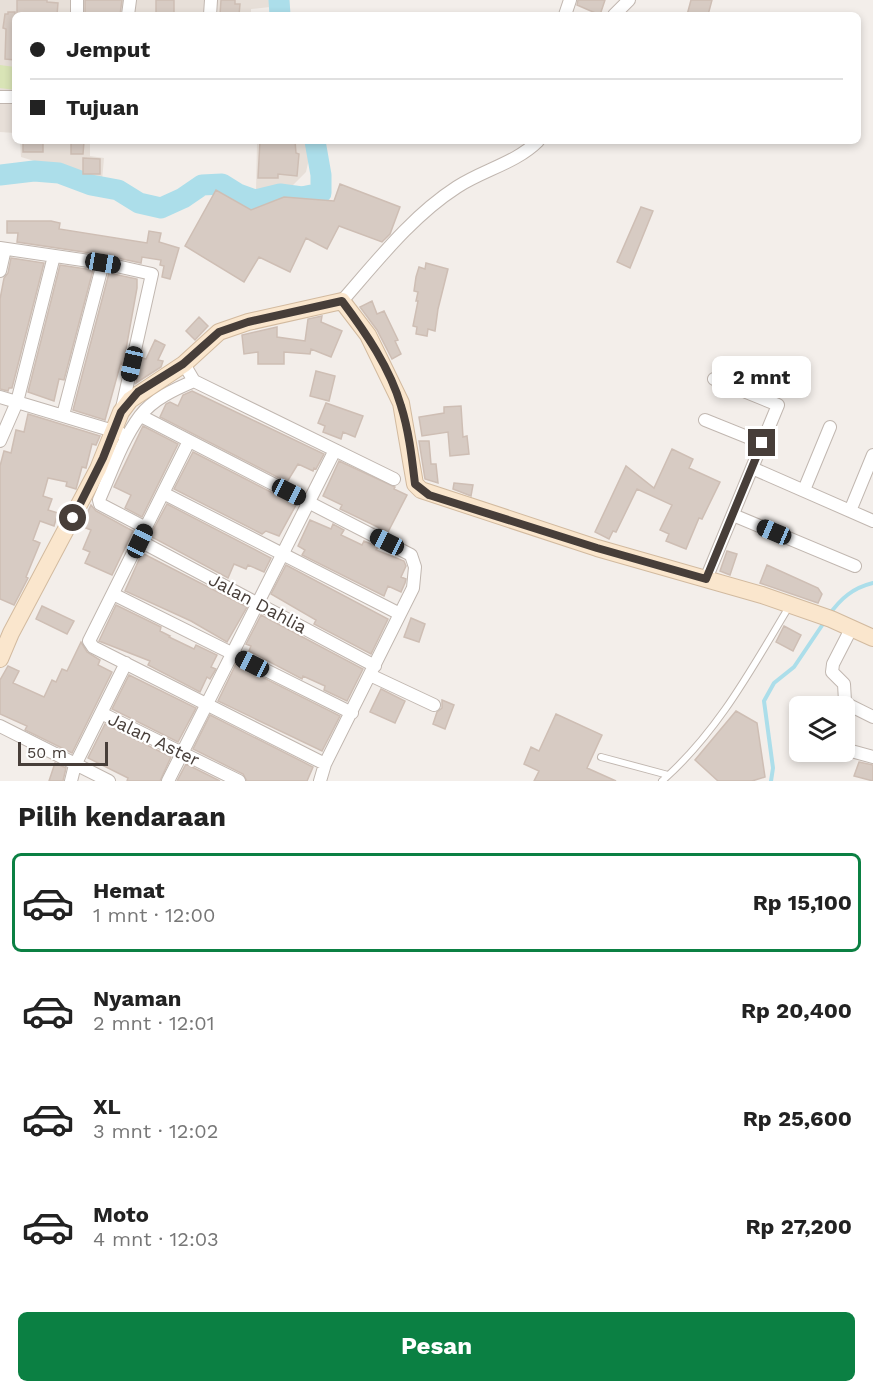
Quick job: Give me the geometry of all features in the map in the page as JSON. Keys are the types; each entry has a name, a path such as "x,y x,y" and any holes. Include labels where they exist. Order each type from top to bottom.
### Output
{"street":[{"path":"617,12 629,0"},
{"path":"121,412 138,392 183,364 209,339 230,327 342,301 384,254 438,201 459,186 513,159 534,144"},
{"path":"0,272 3,249 103,263 152,274 121,412 121,434 99,502 146,528"},
{"path":"0,441 16,402 54,256"},
{"path":"63,415 103,263"},
{"path":"342,301 368,335 401,403 415,484 421,490 597,548 790,604 852,627 873,638"},
{"path":"183,364 194,381 394,479"},
{"path":"706,579 778,405 714,379"},
{"path":"0,659 11,633 100,463 121,434 166,394 194,381"},
{"path":"0,397 121,434"},
{"path":"141,416 411,555 416,567 414,583 325,764 320,781"},
{"path":"705,420 762,443"},
{"path":"804,490 831,426"},
{"path":"189,441 89,641 93,647 325,764"},
{"path":"168,781 335,450"},
{"path":"850,511 873,455"},
{"path":"752,468 873,521"},
{"path":"163,493 400,614"},
{"path":"734,515 855,566"},
{"name":"Jalan Dahlia","path":"140,541 258,602 434,705"},
{"path":"113,594 352,713"},
{"path":"844,696 844,684 833,675 832,668 852,627"},
{"path":"70,781 75,765 126,663"},
{"path":"855,708 873,717"},
{"name":"Jalan Aster","path":"101,713 239,781"},
{"path":"0,726 109,781"},
{"path":"855,752 873,757"}],"lane":[{"path":"662,781 702,741 724,714 790,604"},
{"path":"601,757 668,776"}],"shaded area":[{"path":"0,0 278,0 280,6 251,9 251,12 12,12 12,133 0,132"},
{"path":"20,144 90,144 90,156 104,158 102,181 21,157"},
{"path":"257,144 312,144 306,172 292,186 256,192"}],"green space":[{"path":"0,65 12,67 12,90 0,88"}],"building":[{"path":"17,0 47,0 47,2 58,3 57,12 17,12"},
{"path":"85,0 122,0 120,12 85,12"},
{"path":"156,0 174,0 174,12 156,12"},
{"path":"221,0 235,0 235,4 240,4 239,12 220,12"},
{"path":"578,0 605,0 601,12 593,12 577,5"},
{"path":"691,0 712,0 709,12 688,12"},
{"path":"12,12 12,60 5,59 6,29 3,28 5,14"},
{"path":"23,144 43,144 43,152 23,152"},
{"path":"71,144 84,144 83,154 71,154"},
{"path":"260,144 295,144 296,153 299,154 297,176 278,174 278,178 258,178"},
{"path":"83,158 100,159 100,174 83,174"},
{"path":"340,184 400,207 390,234 382,242 339,226 327,249 306,238 290,272 259,257 244,282 185,246 216,190 251,210 284,197 334,201"},
{"path":"641,207 653,211 630,268 617,262"},
{"path":"7,221 51,221 60,223 59,229 147,243 149,231 161,233 159,242 179,248 170,279 162,277 164,266 160,265 161,260 142,257 141,263 17,242 18,233 7,233"},
{"path":"11,258 44,263 12,388 8,391 0,389 0,299"},
{"path":"426,263 448,269 435,331 428,329 427,336 416,334 417,327 413,326 418,301 416,301 418,292 414,291 416,277 419,267 425,269"},
{"path":"60,265 93,270 64,380 59,379 54,401 28,392"},
{"path":"109,273 137,279 137,288 123,366 121,362 105,420 73,410"},
{"path":"372,301 377,314 384,311 398,340 395,341 401,354 392,359 377,330 360,307"},
{"path":"322,316 321,322 342,331 331,357 311,349 310,354 284,352 284,364 258,364 258,352 244,354 242,335 277,327 277,337 305,341 308,319"},
{"path":"199,317 208,326 195,340 186,331"},
{"path":"155,340 165,345 158,360 163,361 161,367 136,383 142,358 146,359"},
{"path":"316,371 335,376 329,401 310,396"},
{"path":"192,391 324,454 316,469 314,468 313,471 298,464 287,482 160,417 166,404 170,402 178,406 183,395"},
{"path":"326,403 363,416 355,437 343,432 341,439 323,432 325,426 318,423"},
{"path":"461,406 463,437 467,436 469,454 450,456 448,432 422,436 419,417 444,413 444,407"},
{"path":"28,414 100,436 96,445 92,444 86,468 82,467 76,489 66,486 67,482 48,478 43,496 52,499 48,510 58,513 54,526 40,521 33,540 40,543 26,577 28,578 14,605 0,599 0,466 4,451 11,453 16,430 24,432"},
{"path":"143,426 178,444 142,517 125,508 131,495 114,487"},
{"path":"419,441 429,441 431,464 436,464 438,483 425,479"},
{"path":"672,449 693,459 689,468 720,482 702,519 699,518 686,549 666,541 669,534 660,530 672,505 637,489 616,532 613,531 609,539 595,532 626,466 654,488"},
{"path":"193,452 296,505 279,536 266,531 262,534 174,489"},
{"path":"339,461 407,495 388,532 340,509 342,505 323,496"},
{"path":"454,483 473,485 471,496 453,489"},
{"path":"167,504 271,558 264,572 248,565 246,569 234,564 228,578 150,536"},
{"path":"91,505 96,511 133,531 112,575 85,563 90,552 83,549 91,530 81,526"},
{"path":"310,520 331,529 333,524 344,530 341,535 362,545 364,541 378,547 376,550 404,561 406,566 401,577 406,579 401,592 388,586 384,596 302,555 305,550 298,546"},
{"path":"727,551 737,554 730,575 720,571"},
{"path":"142,553 247,607 227,642 191,621 125,591"},
{"path":"286,565 388,619 371,654 314,624 316,620 271,594"},
{"path":"767,565 818,588 822,594 818,603 760,583"},
{"path":"116,605 161,627 160,631 169,637 194,649 196,645 217,655 211,667 216,669 210,679 207,677 200,692 148,665 150,661 99,641"},
{"path":"42,606 74,621 67,634 36,619"},
{"path":"261,615 363,669 347,701 324,690 325,686 303,676 302,679 249,651 251,646 246,644"},
{"path":"411,618 425,624 419,642 404,637"},
{"path":"784,626 801,635 793,651 776,642"},
{"path":"81,642 87,652 100,660 98,665 112,672 72,753 25,730 27,726 0,714 0,680 8,666 19,671 13,683 44,697 52,680 56,682 62,669 67,671"},
{"path":"236,664 340,716 322,751 218,701"},
{"path":"129,675 196,708 178,742 112,709"},
{"path":"381,689 405,701 395,723 370,712"},
{"path":"442,700 454,705 445,729 433,724 437,712 442,708"},
{"path":"736,711 757,723 765,777 752,781 718,781 695,760"},
{"path":"556,714 602,735 587,768 616,781 534,781 539,771 524,764 531,747 539,751"},
{"path":"210,715 313,767 307,781 247,781 243,774 193,749"},
{"path":"105,724 171,757 160,781 127,781 128,778 88,758"},
{"path":"859,762 873,765 873,781 854,776"},
{"path":"55,763 66,768 63,781 49,781"},
{"path":"186,764 220,781 177,781"}],"waterway":[{"path":"279,0 280,12"},
{"path":"0,175 34,171 59,173 91,185 118,190 139,203 161,208 183,198 202,185 222,184 238,194 255,200 280,194 302,197 321,193 321,175 316,144"},
{"path":"829,615 848,594 873,583"},
{"path":"771,781 773,768 764,701 774,683 794,667 825,621"}],"route":[{"path":"73,518 103,458 121,412 138,392 171,373 209,339 230,327 342,301 368,335 391,379 401,403 415,484 429,495 597,548 706,579 762,443"}]}
